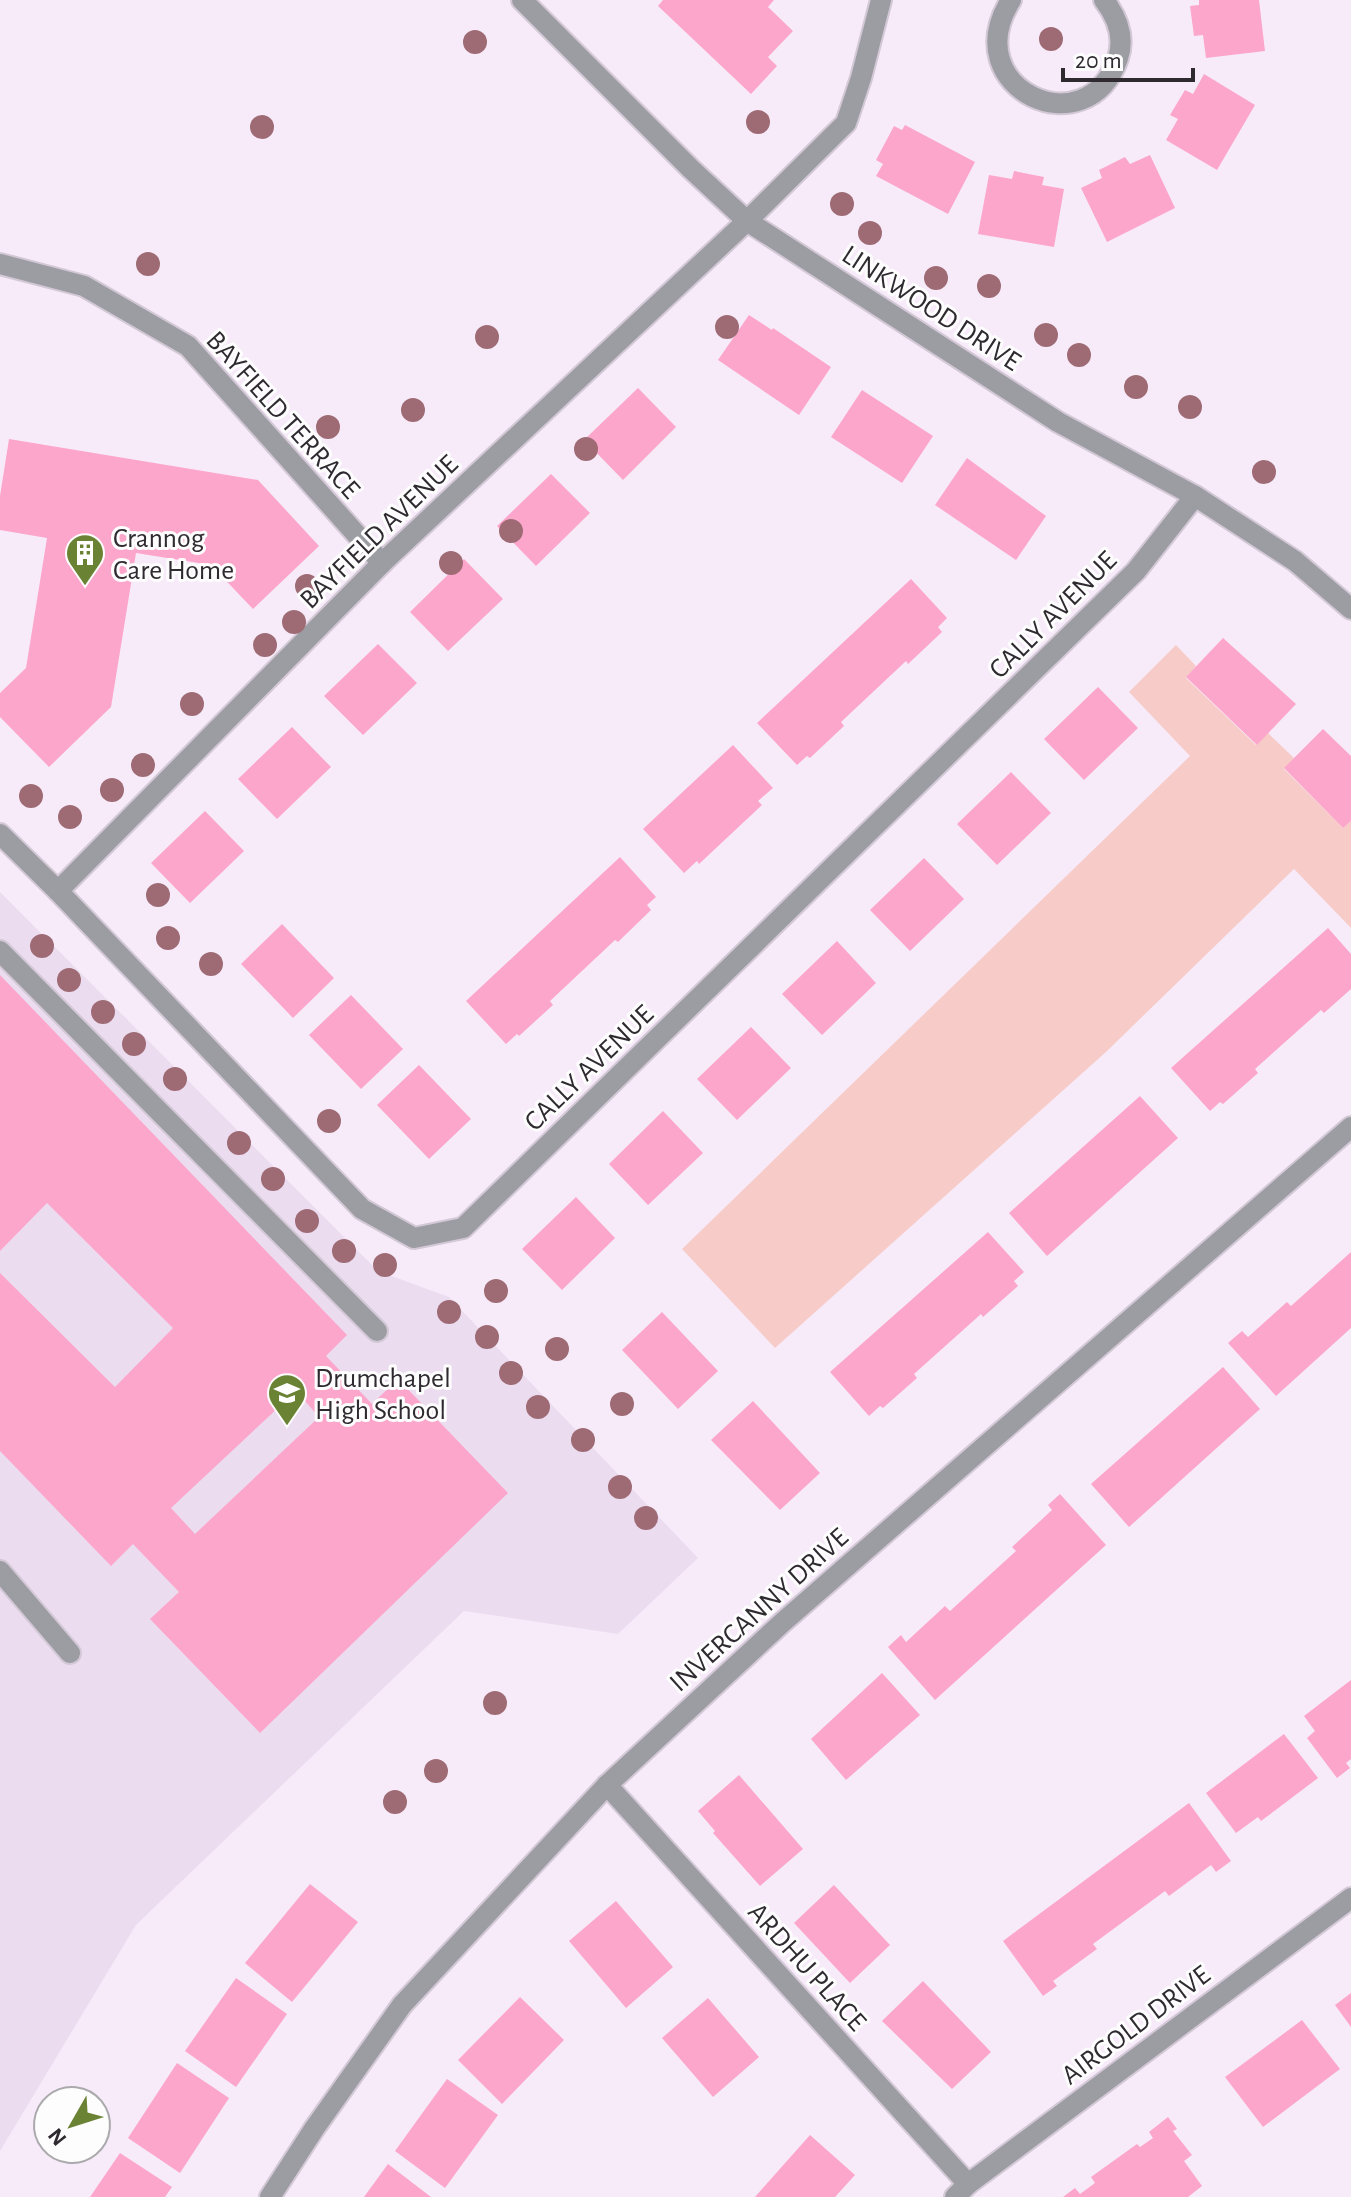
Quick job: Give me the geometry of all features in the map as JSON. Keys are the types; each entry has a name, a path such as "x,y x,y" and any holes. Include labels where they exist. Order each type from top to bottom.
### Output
{"street":[{"name":"LINKWOOD DRIVE","path":"522,0 747,221 1058,422 1195,496 1295,561 1351,609"},
{"name":"BAYFIELD AVENUE","path":"58,891 382,563 747,221 846,123 881,0"},
{"path":"1011,0 1000,17 996,38 998,59 1007,78 1022,93 1042,102 1063,104 1084,98 1101,87 1113,71 1119,52 1120,32 1114,13 1104,0"},
{"name":"BAYFIELD TERRACE","path":"0,264 84,286 188,346 382,563"},
{"name":"CALLY AVENUE","path":"0,834 362,1209 414,1238 463,1228 1136,571 1195,496"},
{"path":"0,951 377,1331"},
{"name":"INVERCANNY DRIVE","path":"270,2197 402,2005 607,1785 783,1622 1351,1127"},
{"path":"3,1580 70,1653"},
{"name":"ARDHU PLACE","path":"607,1785 962,2190"},
{"name":"AIRGOLD DRIVE","path":"962,2190 1351,1898"}],"shaded area":[{"path":"1176,645 1196,666 1186,678 1256,745 1268,733 1294,758 1284,769 1343,828 1351,821 1351,928 1294,869 1106,1052 775,1348 682,1249 1190,756 1129,692"},
{"name":"Drumchapel High School","path":"0,892 378,1271 449,1297 698,1558 618,1634 464,1611 136,1925 40,2085 32,2085 32,2098 0,2151"}],"building":[{"path":"663,0 774,0 768,7 793,31 768,57 777,66 751,94 658,6"},
{"path":"1199,0 1259,0 1265,51 1206,58 1203,35 1194,36 1190,6 1199,5"},
{"path":"1204,74 1255,105 1217,170 1166,140 1178,119 1170,115 1185,90 1193,94"},
{"path":"905,125 975,162 948,214 876,176 883,164 876,160 894,126 902,130"},
{"path":"1150,155 1175,208 1107,242 1081,188 1102,178 1099,170 1125,157 1130,164"},
{"path":"1014,171 1044,177 1042,185 1064,189 1054,247 978,234 989,175 1012,179"},
{"path":"749,315 831,367 799,415 718,360"},
{"path":"638,388 676,427 623,480 584,440"},
{"path":"862,390 933,436 902,483 831,437"},
{"name":"Crannog Care Home","path":"9,439 258,480 319,546 253,609 211,565 136,553 111,707 49,767 0,717 0,693 26,668 47,538 0,530 0,496"},
{"path":"967,458 1046,516 1016,560 935,505"},
{"path":"551,474 590,513 536,566 497,526"},
{"path":"464,559 503,599 448,651 410,612"},
{"path":"911,579 947,618 938,627 942,632 841,722 844,726 810,758 807,756 797,765 757,723"},
{"path":"1223,638 1296,704 1257,745 1186,677"},
{"path":"378,644 417,683 363,735 324,696"},
{"path":"1098,687 1138,728 1084,780 1044,739"},
{"path":"292,727 331,767 277,819 238,779"},
{"path":"1323,729 1351,756 1351,821 1343,828 1284,768"},
{"path":"733,745 773,788 758,801 762,805 699,864 697,861 684,873 643,829"},
{"path":"1011,772 1051,813 997,865 957,824"},
{"path":"205,811 244,851 190,903 151,863"},
{"path":"620,857 656,897 647,905 651,910 550,1001 553,1005 506,1044 466,1001"},
{"path":"924,858 964,899 910,951 870,910"},
{"path":"282,924 334,978 293,1018 241,964"},
{"path":"1328,928 1351,954 1351,989 1324,1013 1321,1010 1255,1069 1258,1073 1223,1104 1220,1102 1210,1111 1171,1068"},
{"path":"837,941 876,983 822,1035 782,994"},
{"path":"0,975 347,1335 326,1356 372,1404 398,1379 508,1493 260,1733 150,1619 179,1592 133,1544 111,1566 0,1451 0,1273 115,1387 173,1328 47,1203 0,1251","holes":["296,1391 319,1417 195,1534 171,1508"]},
{"path":"351,995 403,1049 361,1089 309,1035"},
{"path":"751,1027 791,1068 737,1120 697,1079"},
{"path":"419,1065 471,1119 429,1159 377,1105"},
{"path":"1140,1096 1178,1138 1047,1256 1009,1213"},
{"path":"663,1111 703,1153 648,1205 609,1164"},
{"path":"576,1197 615,1238 562,1290 522,1249"},
{"path":"988,1232 1024,1272 1014,1281 1018,1286 983,1317 981,1314 914,1374 917,1378 883,1408 880,1406 869,1416 830,1372"},
{"path":"1351,1252 1351,1328 1276,1396 1228,1343 1242,1331 1248,1337 1287,1302 1291,1306"},
{"path":"662,1312 718,1371 678,1409 622,1350"},
{"path":"1223,1367 1260,1409 1129,1527 1091,1484"},
{"path":"753,1401 820,1473 780,1510 711,1440"},
{"path":"1060,1494 1106,1545 935,1700 888,1647 901,1635 906,1642 945,1606 950,1611 1016,1551 1012,1547 1052,1510 1048,1505"},
{"path":"882,1673 920,1715 846,1780 811,1739"},
{"path":"1351,1680 1351,1759 1346,1763 1350,1768 1337,1778 1307,1738 1315,1731 1304,1716"},
{"path":"1284,1734 1318,1778 1261,1821 1258,1817 1236,1833 1206,1793"},
{"path":"739,1775 803,1849 760,1886 713,1833 715,1831 698,1811"},
{"path":"1189,1803 1231,1861 1216,1872 1211,1865 1169,1896 1165,1891 1093,1944 1097,1949 1053,1981 1057,1986 1043,1996 1003,1941"},
{"path":"310,1884 358,1922 292,2002 245,1963"},
{"path":"834,1885 890,1945 850,1983 794,1923"},
{"path":"616,1901 673,1967 626,2008 569,1941"},
{"path":"236,1978 287,2014 236,2087 185,2051"},
{"path":"923,1981 991,2052 952,2089 882,2021"},
{"path":"1351,1993 1351,2027 1335,2005"},
{"path":"520,1997 564,2040 502,2104 458,2060"},
{"path":"708,1998 759,2057 713,2097 662,2038"},
{"path":"1302,2020 1340,2069 1263,2127 1225,2077"},
{"path":"177,2063 229,2098 180,2173 128,2138"},
{"path":"447,2079 498,2115 445,2188 395,2151"},
{"path":"1168,2117 1177,2129 1173,2131 1192,2155 1184,2161 1202,2186 1188,2197 1063,2197 1075,2188 1080,2194 1095,2183 1091,2177 1137,2144 1140,2147 1153,2138 1149,2132"},
{"path":"810,2135 855,2175 835,2197 755,2197"},
{"path":"120,2153 172,2187 165,2197 90,2197"},
{"path":"388,2164 431,2197 364,2197"}],"place":[{"name":"Crannog Care Home","path":"85,587"},
{"name":"Drumchapel High School","path":"287,1427"}]}
